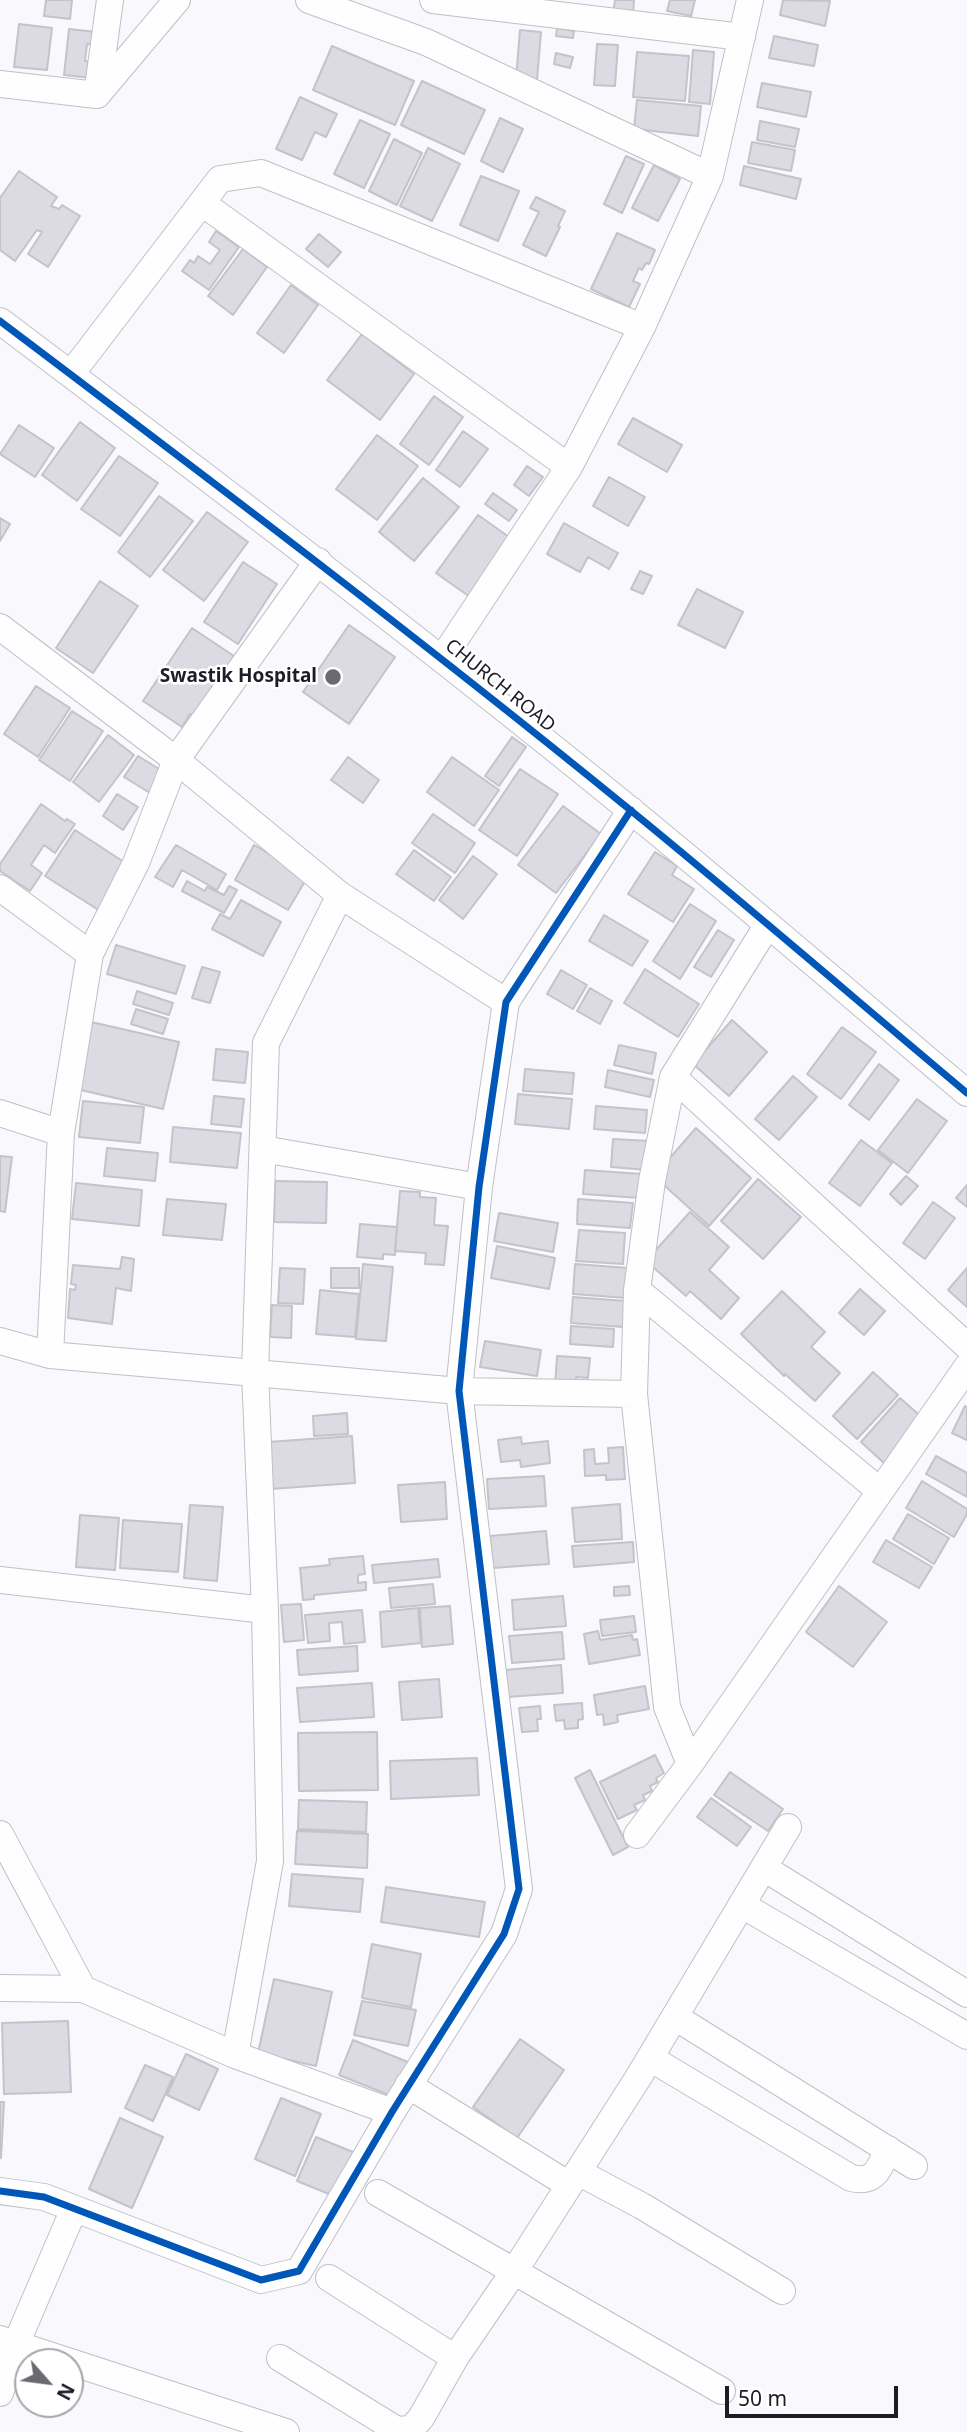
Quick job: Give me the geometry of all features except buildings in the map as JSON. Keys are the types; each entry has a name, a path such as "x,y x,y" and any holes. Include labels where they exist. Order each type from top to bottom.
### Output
{"street":[{"path":"97,95 110,0"},
{"path":"97,95 177,0"},
{"path":"309,0 426,41 710,176"},
{"path":"426,41 432,0 742,37"},
{"path":"442,659 569,467 642,327 710,176 750,0"},
{"path":"0,84 97,95"},
{"path":"71,374 220,179 261,173 642,327"},
{"path":"202,203 569,467"},
{"name":"CHURCH ROAD","path":"0,321 318,561 442,659 631,810 967,1093"},
{"path":"50,1355 61,1133 90,954 135,863 176,760 318,561"},
{"path":"0,627 176,760 340,895 506,1002"},
{"path":"0,2191 44,2197 261,2280 299,2271 408,2085 504,1934 519,1889 459,1391 479,1187 506,1002 631,810"},
{"path":"0,888 90,954"},
{"path":"235,2055 270,1861 265,1610 255,1373 266,1043 340,895"},
{"path":"690,1764 667,1707 634,1394 637,1290 652,1181 673,1077 768,926"},
{"path":"673,1077 967,1346"},
{"path":"0,1113 61,1133"},
{"path":"263,1149 479,1187"},
{"path":"637,1290 880,1491"},
{"path":"0,1341 50,1355 459,1391 634,1394"},
{"path":"637,1835 690,1764 967,1367"},
{"path":"0,1580 265,1610"},
{"path":"280,2358 397,2430 410,2430 421,2418 455,2358 515,2270 650,2058 788,1827"},
{"path":"0,1834 83,1989"},
{"path":"764,1868 967,1994"},
{"path":"742,1905 967,2035"},
{"path":"0,1988 83,1989 235,2055 392,2112"},
{"path":"675,2017 914,2166"},
{"path":"650,2058 851,2178 862,2181 870,2178 876,2173 888,2150"},
{"path":"408,2085 574,2179 642,2206 782,2291"},
{"path":"378,2193 722,2391"},
{"path":"0,2393 8,2342 74,2209"},
{"path":"329,2278 455,2358"},
{"path":"8,2342 286,2432"}],"cycle path":[{"path":"0,321 317,562 552,746 967,1093"},
{"path":"0,2191 44,2197 261,2280 299,2271 392,2112 504,1934 519,1889 459,1391 479,1187 506,1002 631,810"}],"place":[{"name":"Swastik Hospital","path":"333,677"}]}
